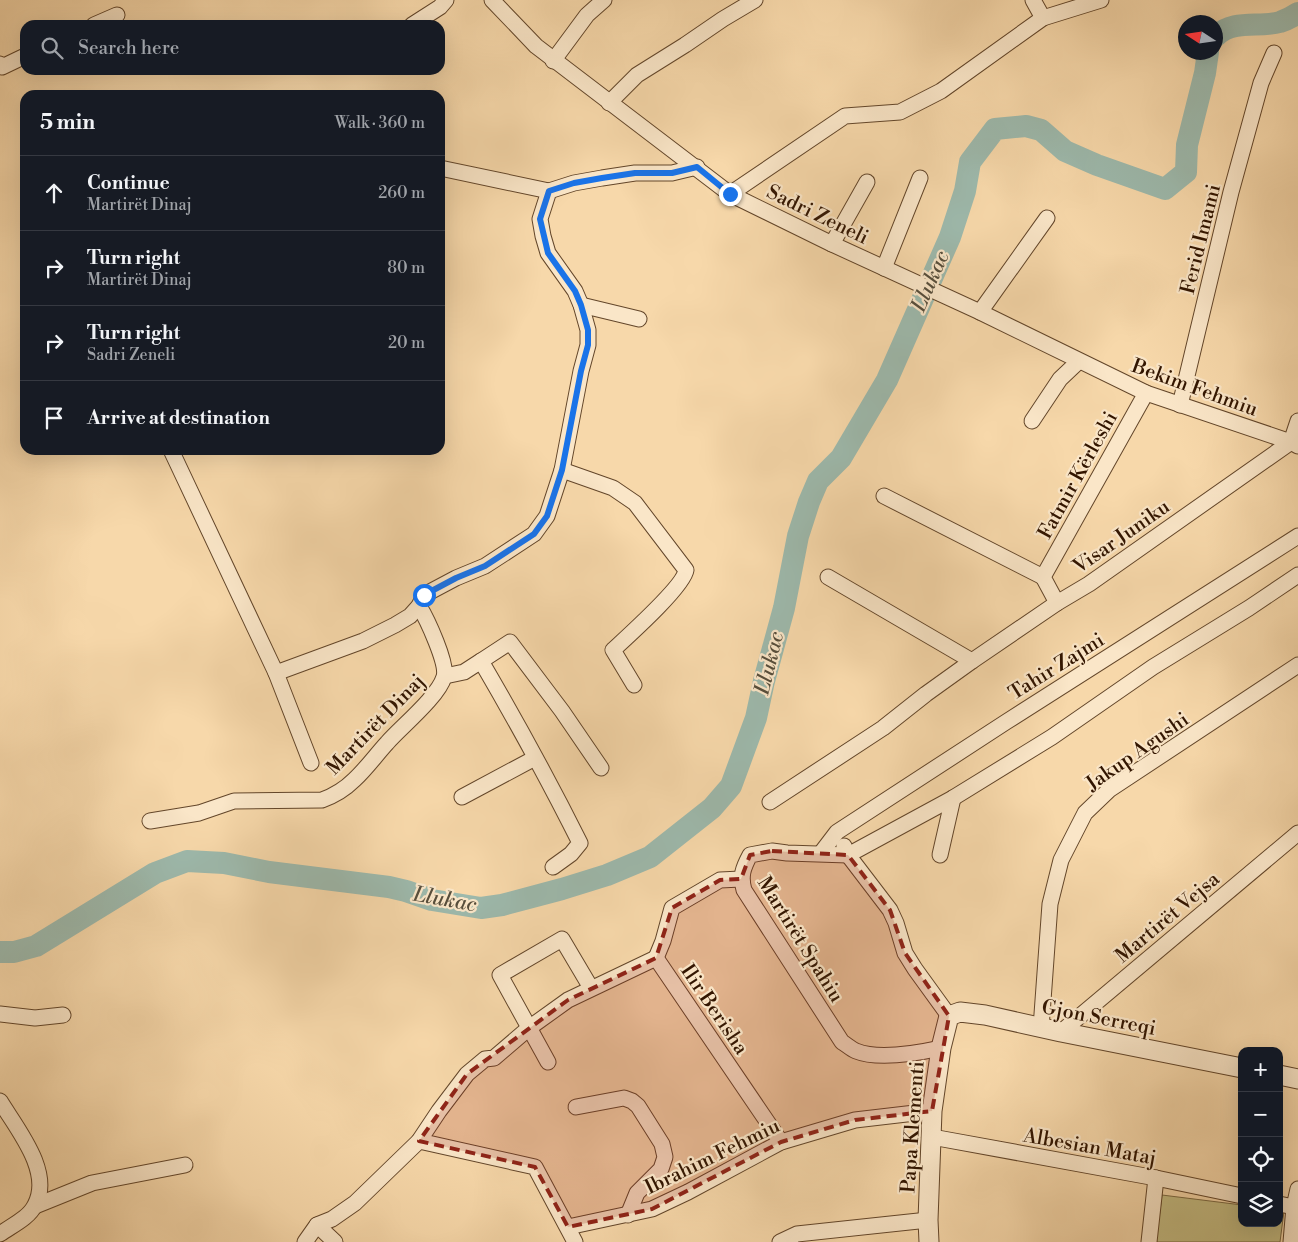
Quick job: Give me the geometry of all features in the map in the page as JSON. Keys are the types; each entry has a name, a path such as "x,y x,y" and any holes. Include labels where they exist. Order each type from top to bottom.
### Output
{"street":[{"path":"420,20 440,7 446,0"},
{"name":"Sadri Zeneli","path":"492,0 536,46 554,61 697,167 730,194 832,244 980,312"},
{"path":"554,61 587,14 604,0"},
{"path":"609,103 637,75 685,45 723,18 755,0"},
{"path":"1033,0 1043,18"},
{"path":"730,194 845,116 900,112 941,91 1043,18 1101,0"},
{"path":"106,20 117,15"},
{"name":"Ferid Imami","path":"1180,405 1231,192 1261,83 1274,52"},
{"path":"1,65 20,58"},
{"path":"445,169 549,191 574,183 602,178 635,173 672,173 697,167"},
{"path":"884,268 920,178"},
{"path":"832,244 867,182"},
{"path":"276,673 363,641 410,616 419,606 424,595 456,578 485,566 534,534 547,516 562,470 581,371 588,345 588,330 575,291 548,253 540,219 549,191"},
{"path":"980,312 1047,218"},
{"path":"581,305 639,319"},
{"name":"Bekim Fehmiu","path":"980,312 1146,393 1295,444"},
{"path":"1032,421 1060,379 1079,361"},
{"name":"Fatmir Kërleshi","path":"1043,577 1146,393"},
{"path":"1295,444 1298,421"},
{"name":"Visar Juniku","path":"770,802 883,728 926,694 1057,603 1089,584 1295,444"},
{"path":"173,455 276,673 311,763"},
{"path":"562,470 613,488 635,503 686,570 685,575 667,597 613,650 634,685"},
{"path":"884,496 1043,577 1057,603"},
{"name":"Tahir Zajmi","path":"821,853 837,832 1298,536"},
{"path":"821,853 848,855 953,798 1052,737 1153,667 1241,613 1298,575"},
{"path":"828,577 972,661"},
{"name":"Martirët Dinaj","path":"150,822 198,813 234,801 322,800 354,781 388,741 438,688 444,676 440,654 428,622 419,606"},
{"path":"444,676 464,672 510,642 601,768"},
{"path":"481,661 550,784 580,843 571,854 552,867"},
{"name":"Jakup Agushi","path":"1041,1028 1050,904 1061,860 1085,813 1109,790 1298,666"},
{"path":"462,796 535,758"},
{"path":"940,856 953,798"},
{"path":"837,832 848,855 890,910 905,953 949,1016"},
{"name":"Martirët Vejsa","path":"1061,1032 1298,833"},
{"name":"Martirët Spahiu","path":"821,853 800,854 772,850 750,855 743,867 741,879 744,890 842,1042 856,1051 871,1054 911,1054 941,1048"},
{"path":"656,958 672,908 720,880 741,879"},
{"path":"548,1062 500,975 562,939 591,988"},
{"name":"Ilir Berisha","path":"317,1225 332,1219 355,1203 419,1141 466,1074 485,1059 494,1058 529,1028 568,1000 656,958 781,1142"},
{"name":"Gjon Serreqi","path":"949,1016 960,1012 1238,1067"},
{"path":"0,1014 35,1018 63,1015"},
{"name":"Papa Klementi","path":"929,1242 928,1220 932,1111 941,1048 949,1016"},
{"path":"1283,1076 1298,1079"},
{"path":"576,1107 624,1098 632,1101 638,1106 662,1144 665,1157 661,1169 637,1193 628,1215"},
{"path":"0,1101 37,1163 40,1179 35,1206"},
{"name":"Ibrahim Fehmiu","path":"568,1227 652,1209 688,1192 781,1142 855,1120 932,1111"},
{"name":"Albesian Mataj","path":"932,1137 1156,1178 1238,1195"},
{"path":"419,1141 535,1167 575,1242"},
{"path":"0,1234 24,1218 35,1206 92,1183 185,1165"},
{"path":"1149,1242 1156,1178"},
{"path":"1291,1242 1287,1206 1298,1189"},
{"path":"780,1242 797,1234 928,1220"},
{"path":"305,1242 317,1225 335,1242"}],"highlighted area":[{"path":"772,851 848,855 890,910 905,953 949,1016 932,1111 855,1120 781,1142 652,1209 568,1227 535,1167 419,1141 467,1074 568,1000 656,958 672,908 720,880 741,879 750,855"}],"shaded area":[{"path":"1162,1195 1238,1204 1238,1227 1282,1227 1280,1242 1156,1242"}],"waterway":[{"name":"Llukac","path":"1223,31 1230,27 1272,24 1298,13"},
{"name":"Llukac","path":"0,952 14,952 36,946 155,873 187,861 224,863 269,872 389,887 432,900 481,908 502,905 562,889 607,875 650,857 712,808 731,786 756,718 784,608 798,536 809,502 818,481 841,458 887,380 950,237 965,191 970,162 995,129 1026,126 1041,130 1065,151 1097,165 1165,189 1186,172 1187,145 1207,60"}],"route":[{"path":"424,595 456,578 485,566 534,534 547,516 562,470 581,371 588,345 588,330 575,291 548,253 543,236 540,219 549,191 574,183 602,178 635,173 672,173 697,167 730,194"}]}
